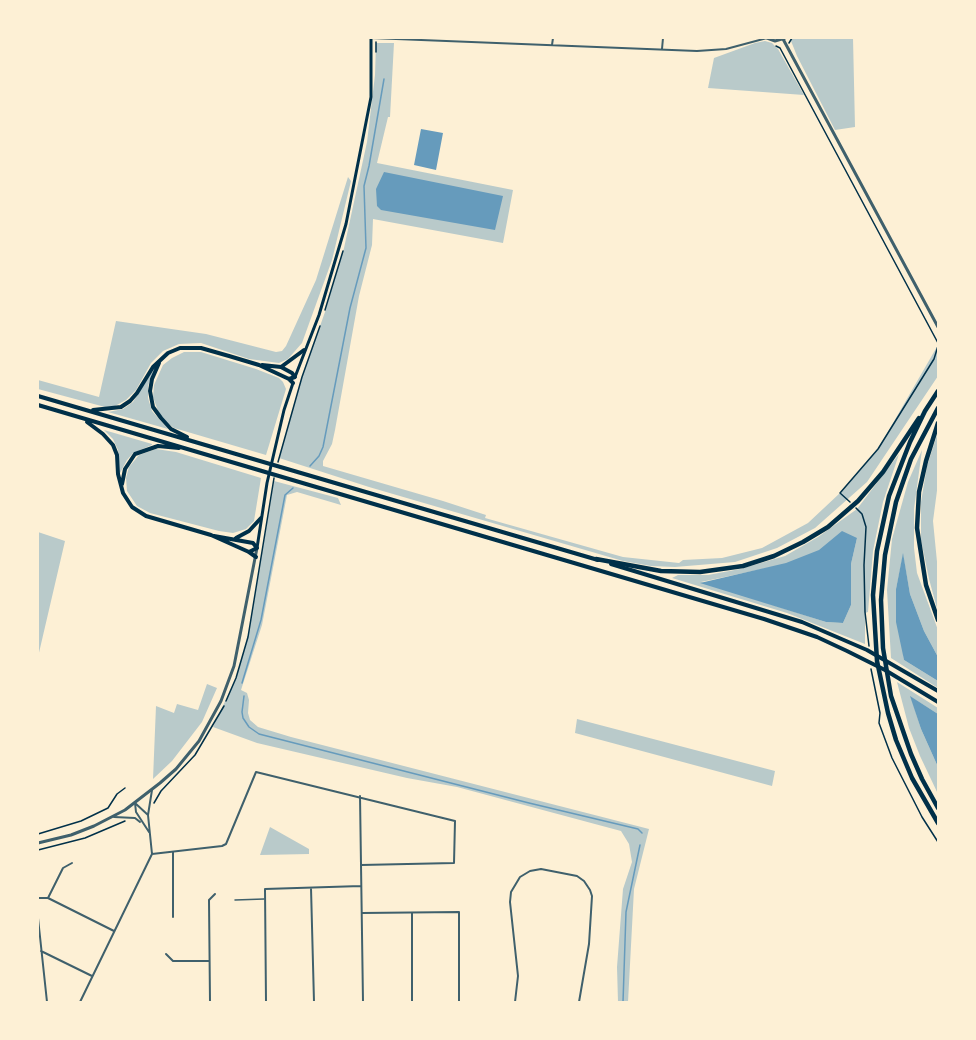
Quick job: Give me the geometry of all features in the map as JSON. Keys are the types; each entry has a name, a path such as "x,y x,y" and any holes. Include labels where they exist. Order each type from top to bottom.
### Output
{"highway":[{"path":"90,411 121,407 137,393 153,367 161,359 174,351 191,347 210,350 259,365 292,380"},
{"path":"281,367 304,350"},
{"path":"161,359 152,379 150,391 153,406 171,429 195,442"},
{"path":"259,365 281,367 291,373 292,380"},
{"path":"596,559 681,573 743,566 774,556 828,527 849,510 883,472 939,391"},
{"path":"38,396 596,559 802,622 867,650 939,692"},
{"path":"38,405 790,627 866,660 939,702"},
{"path":"939,408 911,459 891,521 882,584 883,648 887,679 911,754 939,808"},
{"path":"925,411 909,442 894,482 880,534 873,595 879,676 888,713 912,778 939,823"},
{"path":"84,419 113,445 117,455 121,488 128,502 139,512 211,535 256,557"},
{"path":"939,423 926,461 919,492 917,528 918,546 926,585 939,620"},
{"path":"121,488 128,463 140,451 158,446 191,449"},
{"path":"235,538 249,531 261,518"},
{"path":"211,535 253,543 257,548 249,552"}],"main road":[{"path":"257,548 267,483 292,380 319,315 346,225 371,97 371,38"}],"street":[{"path":"371,38 714,50 767,38 775,42 784,38 939,327"},
{"path":"552,45 553,38"},
{"path":"662,49 663,38"},
{"path":"750,42 755,38"},
{"path":"38,843 71,835 113,817 152,790 187,756 208,726 221,701 234,666 257,548"},
{"path":"152,854 217,848 225,844 255,772 455,821 454,863 361,864"},
{"path":"80,1002 152,854 148,815 152,790"},
{"path":"360,796 363,1002"},
{"path":"135,803 148,815"},
{"path":"135,803 140,822"},
{"path":"113,817 135,818 149,832"},
{"path":"172,917 173,852"},
{"path":"48,898 63,868 72,863"},
{"path":"515,1002 518,976 510,902 511,892 520,877 541,868 577,876 584,881 592,896 589,944 579,1002"},
{"path":"266,1002 265,890 361,886"},
{"path":"311,888 314,1002"},
{"path":"210,1002 209,900 215,894"},
{"path":"38,898 48,898 115,932"},
{"path":"362,913 459,912 459,1002"},
{"path":"412,913 412,1002"},
{"path":"38,918 46,1002"},
{"path":"41,951 92,976"},
{"path":"166,954 173,961 209,961"}],"lane":[{"path":"235,900 265,899"}],"path":[{"path":"780,48 939,345 934,359 878,449 840,493"},
{"path":"862,514 866,526 864,565 868,641"},
{"path":"872,673 880,713 879,723 892,758 922,817 939,842"},
{"path":"38,834 81,821 108,808 117,794 125,788"}],"shaded area":[{"path":"792,38 853,38 855,127 835,130 797,56"},
{"path":"765,41 772,43 778,49 804,95 708,88 714,58"},
{"path":"376,43 394,43 390,117 388,117 377,163 513,190 503,243 373,219 372,245 359,296 335,430 323,466 443,501 486,515 485,518 623,557 679,563 683,560 722,558 762,548 808,523 840,493 878,449 938,345 938,376 867,482 815,528 777,548 735,562 675,567 623,561 369,487 279,458 302,377 344,248 367,142 375,75"},
{"path":"348,177 351,181 332,260 302,343 288,359 279,363 249,359 201,343 179,344 163,351 151,363 136,390 126,400 115,406 105,407 38,389 38,380 99,397 116,321 206,334 276,352 282,351 316,280"},
{"path":"184,352 201,352 256,369 279,378 283,382 286,389 266,455 174,428 165,421 153,397 154,385 163,365"},
{"path":"154,369 148,386 148,398 152,411 168,429 108,412 123,409 133,402"},
{"path":"104,430 152,445 133,453 120,473 118,450 113,439"},
{"path":"938,432 938,483 933,521 938,572 938,612 921,540 921,502 927,466"},
{"path":"156,449 176,452 261,478 254,521 246,529 233,533 150,513 137,506 127,491 126,478 129,467 139,455"},
{"path":"922,450 914,509 914,548 917,573 938,630 938,657 924,631 910,594 903,555 896,589 904,660 938,681 938,688 891,658 887,590 892,539 908,482"},
{"path":"899,454 883,502 873,551 868,612 865,613 865,644 787,613 672,578 678,575 708,575 740,569 785,556 818,537 857,509","holes":["857,538 851,564 851,605 843,623 826,622 701,582 786,564"]},
{"path":"274,481 338,498 341,505 297,492 287,495 262,625 241,690 247,693 250,720 258,727 291,737 649,829 634,889 628,1002 618,1002 617,967 623,889 632,862 629,844 621,831 457,787 407,778 257,743 213,727 236,678 248,637"},
{"path":"38,532 65,541 38,657"},
{"path":"897,682 938,708 938,714 911,697 921,729 938,767 938,794 909,728"},
{"path":"207,684 217,688 202,722 172,761 153,779 156,706 174,713 177,704 198,710"},
{"path":"577,719 775,771 772,786 575,733"},
{"path":"270,827 309,849 309,854 260,855"}],"water":[{"path":"421,129 443,133 436,170 414,165"},
{"path":"384,172 503,196 495,230 381,210 377,206 376,189"},
{"path":"842,531 857,538 851,564 851,605 843,623 826,622 700,583 786,563 819,550"},
{"path":"903,553 910,594 924,631 938,657 938,681 904,660 896,622 896,589"},
{"path":"910,696 938,714 938,767 921,729"}],"waterway":[{"path":"310,466 323,447 350,308 366,248 364,186 384,79"},
{"path":"242,683 261,620 285,495 293,488"},
{"path":"244,696 243,718 249,727 259,734 638,829 642,833"},
{"path":"623,1002 626,912 640,845"}]}
